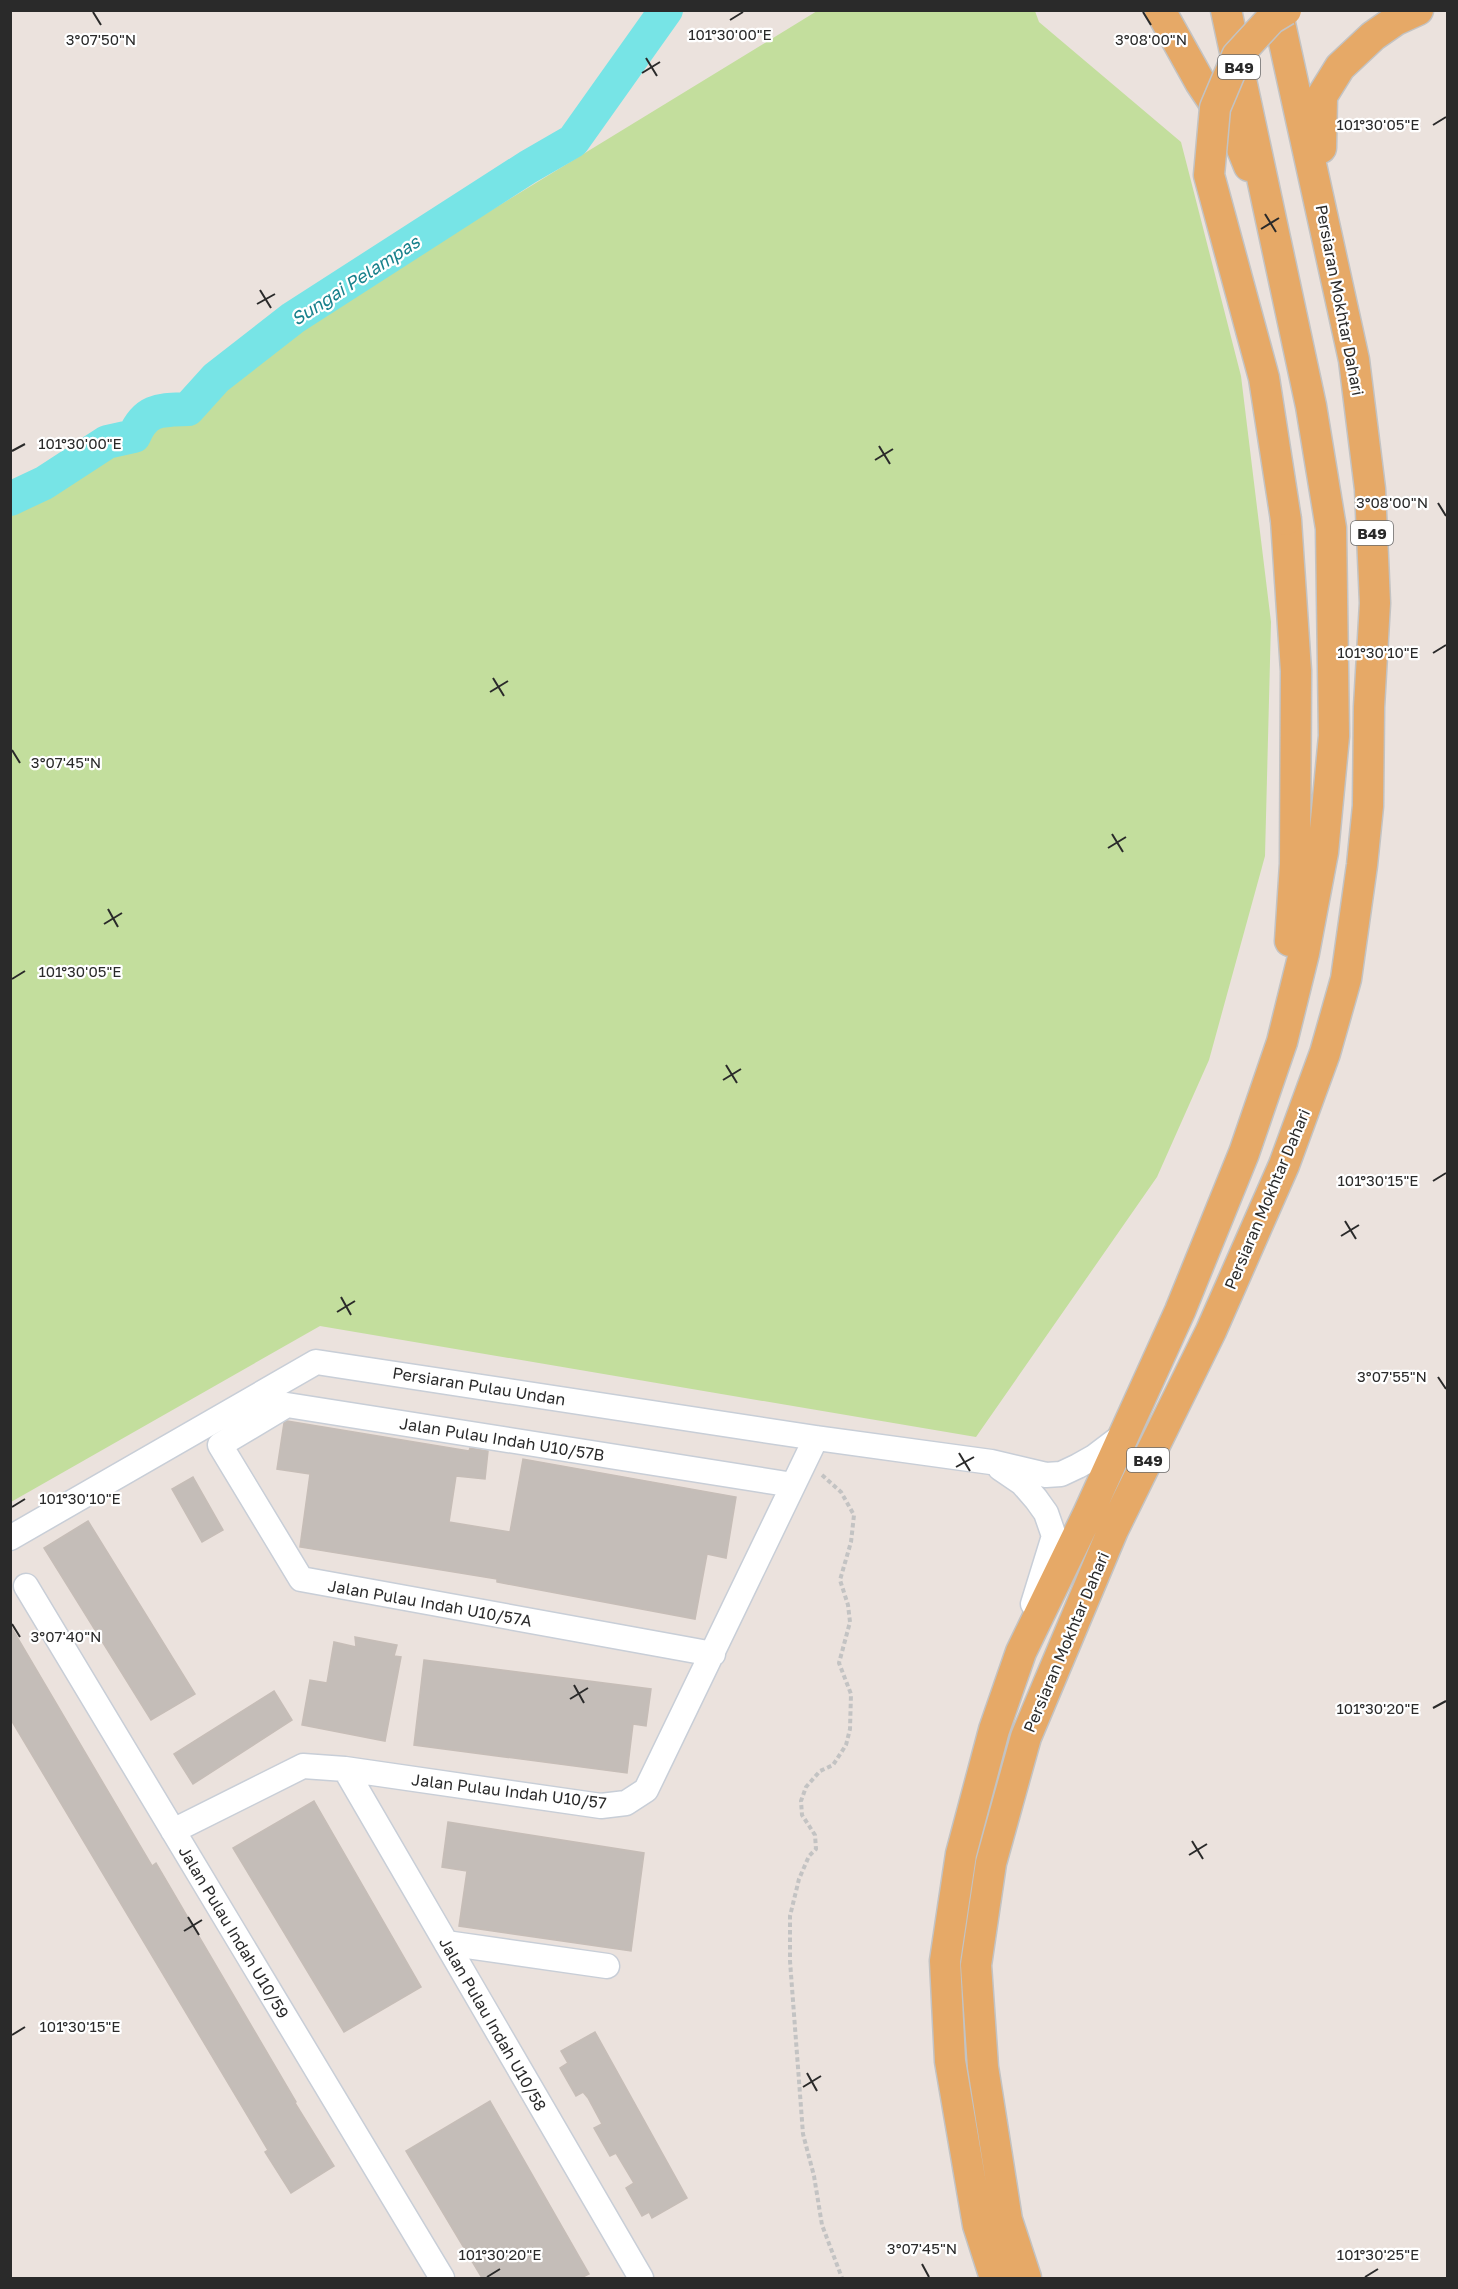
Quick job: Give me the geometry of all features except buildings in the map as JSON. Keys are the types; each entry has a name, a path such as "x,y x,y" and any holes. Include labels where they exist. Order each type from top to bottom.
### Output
{"main road":[{"name":"B49","path":"1160,10 1200,82 1238,139 1272,218"},
{"name":"Persiaran Mokhtar Dahari","path":"995,2278 978,2225 950,2061 945,1960 962,1854 994,1730 1021,1652 1088,1514 1180,1311 1240,1164 1282,1042 1304,953 1323,852 1334,736 1331,528 1311,406 1226,10"},
{"name":"Persiaran Mokhtar Dahari","path":"1026,2278 1007,2220 983,2067 976,1965 991,1863 1026,1737 1113,1530 1211,1331 1284,1166 1325,1053 1346,980 1362,865 1368,806 1369,707 1375,603 1370,489 1354,360 1278,10"},
{"path":"1282,1042 1295,864 1296,671 1286,520 1264,378 1209,175 1215,108 1238,56 1271,19 1286,10"},
{"path":"1320,197 1322,96 1340,67 1373,36 1396,20 1418,10"}],"street":[{"name":"Persiaran Pulau Undan","path":"10,1538 316,1362 816,1438 991,1462 1046,1475 1061,1474 1094,1457 1123,1435"},
{"name":"Jalan Pulau Indah U10/57B","path":"220,1445 287,1405 798,1474"},
{"name":"Jalan Pulau Indah U10/57","path":"173,1831 303,1767 345,1769 601,1806 626,1803 646,1790 816,1438"},
{"name":"Jalan Pulau Indah U10/57A","path":"220,1445 301,1579 713,1654"},
{"path":"991,1462 1022,1484 1036,1499 1046,1513 1054,1536 1021,1652"},
{"name":"Jalan Pulau Indah U10/59","path":"26,1587 442,2278"},
{"name":"Jalan Pulau Indah U10/58","path":"345,1769 641,2278"},
{"path":"446,1943 607,1966"}],"path":[{"path":"798,1474 827,1479 841,1492 854,1515 851,1542 840,1580 848,1605 850,1622 839,1663 851,1694 849,1729 846,1745 833,1765 820,1770 806,1787 801,1801 802,1815 815,1835 816,1849 809,1856 799,1878 790,1916 790,1961 803,2134 814,2176 822,2226 842,2278"}],"green space":[{"path":"817,11 1035,11 1039,22 1181,142 1241,376 1271,622 1265,856 1209,1060 1157,1177 976,1437 320,1326 11,1502 11,504"}],"waterway":[{"name":"Sungai Pelampas","path":"10,499 44,483 107,442 134,436 149,415 155,412 188,409 216,378 293,318 528,167 573,141 666,10"}]}
